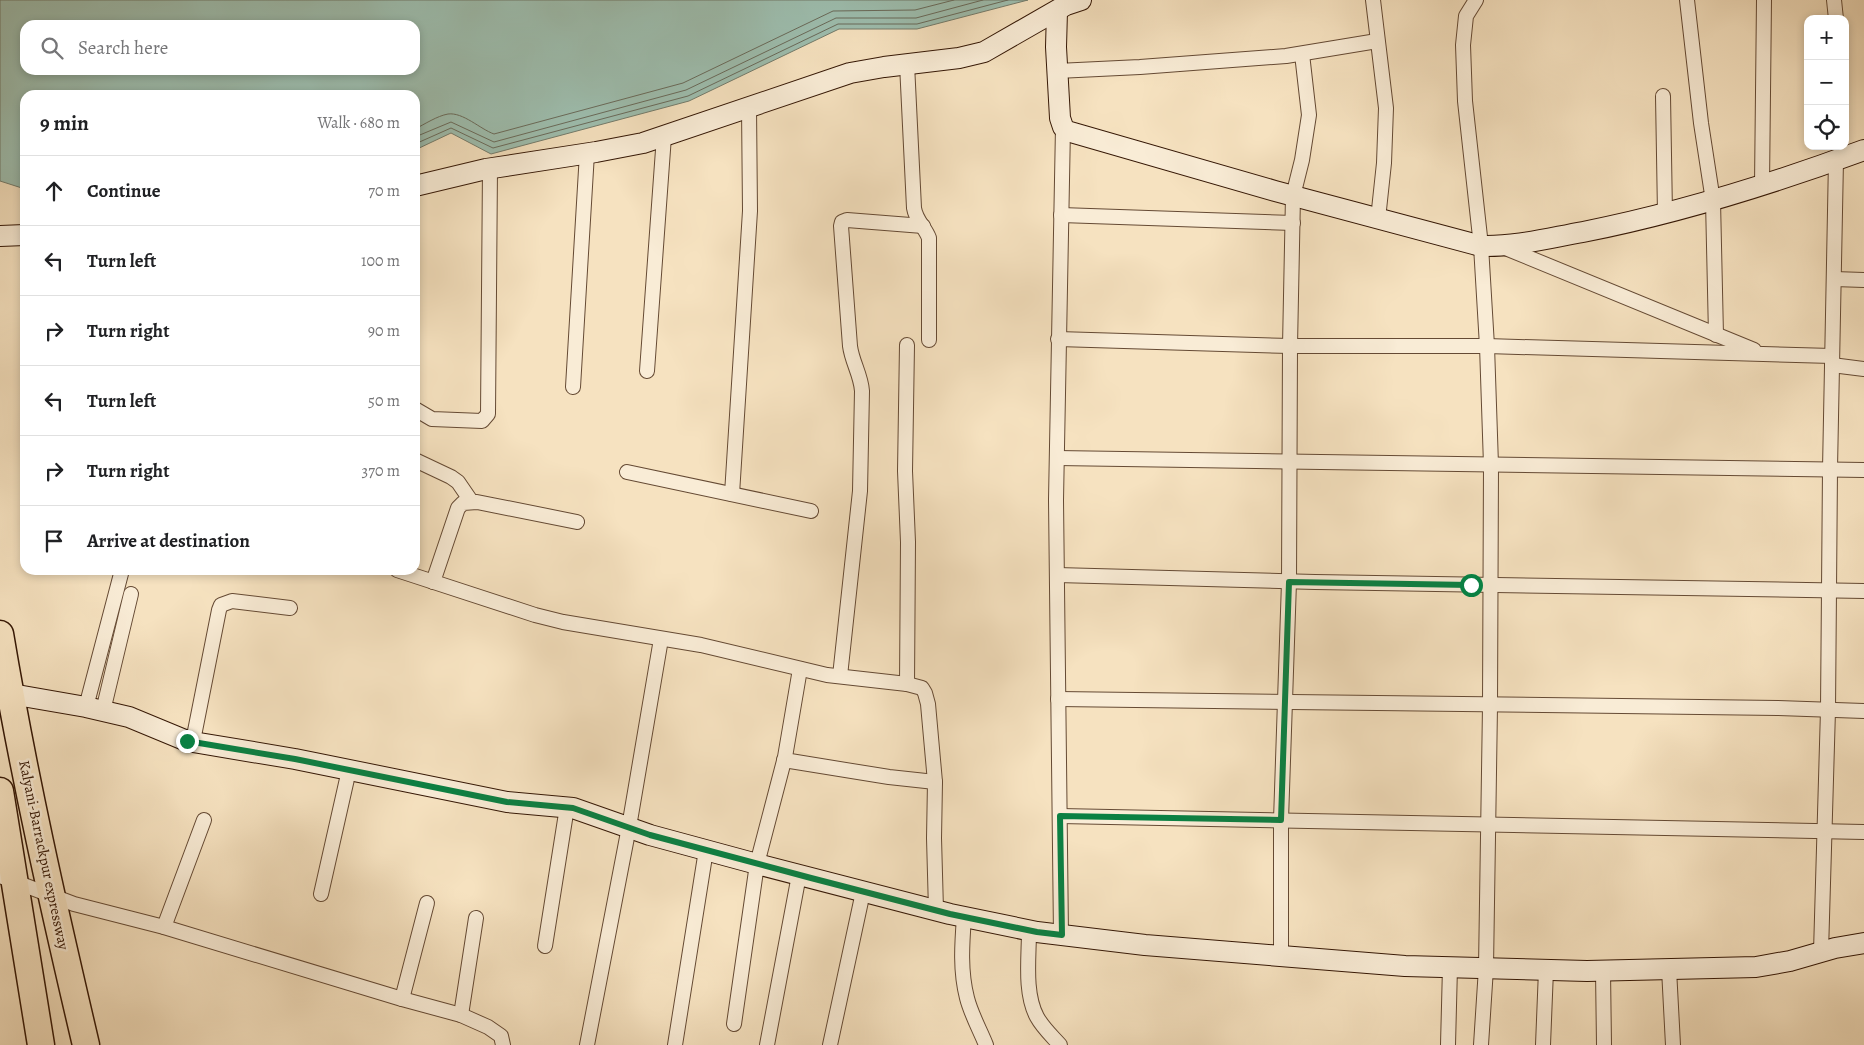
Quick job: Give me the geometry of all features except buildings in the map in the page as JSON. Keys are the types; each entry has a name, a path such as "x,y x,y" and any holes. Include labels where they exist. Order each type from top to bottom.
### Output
{"highway":[{"name":"Kalyani-Barrackpur expressway","path":"0,634 5,692 86,1045"},
{"name":"Kalyani-Barrackpur expressway","path":"0,792 7,878 41,1045"}],"street":[{"path":"420,185 490,168 642,143 850,73 959,58 984,52 1056,5 1081,0"},
{"path":"1373,0 1386,108 1384,163 1378,219"},
{"path":"1476,0 1466,16 1463,45 1465,101 1481,246 1491,465 1486,968 1481,1045"},
{"path":"1688,0 1701,123 1713,201 1716,335"},
{"path":"1762,185 1764,0"},
{"path":"1834,0 1836,15"},
{"path":"1056,5 1060,118 1063,127 1057,458 1058,699 1062,935"},
{"path":"1058,71 1230,61 1302,54 1377,40"},
{"path":"1281,956 1281,820 1291,461 1290,346 1293,196 1302,160 1309,115 1302,54"},
{"path":"907,64 914,208 916,216 929,238 929,340"},
{"path":"1663,96 1665,214"},
{"path":"732,494 750,211 749,108"},
{"path":"1063,127 1068,131 1293,196 1481,246 1503,246 1637,221 1713,201 1854,155 1834,279 1828,710 1821,952"},
{"path":"646,371 664,136"},
{"path":"573,387 587,153"},
{"path":"420,413 432,419 482,421 488,414 490,168"},
{"path":"1061,215 1293,223"},
{"path":"840,676 860,491 862,391 860,375 853,362 850,346 841,226 842,222 847,220 923,226"},
{"path":"0,236 20,235"},
{"path":"1503,246 1764,354"},
{"path":"1834,279 1864,280"},
{"path":"1058,340 1290,346 1487,346 1764,354 1832,360 1864,369"},
{"path":"907,345 907,684"},
{"path":"1057,458 1864,470"},
{"path":"420,462 458,482 471,501"},
{"path":"627,472 811,511"},
{"path":"433,582 458,508 463,503 471,501 577,522"},
{"path":"94,709 121,575"},
{"path":"412,575 563,622 701,645 800,669 907,684 922,688 928,704 935,782 936,910"},
{"path":"1057,575 1289,582 1864,591"},
{"path":"94,709 130,594"},
{"path":"193,741 221,605 232,601 290,608"},
{"path":"587,1045 629,827 661,639"},
{"path":"734,1024 757,864 784,760 800,669"},
{"path":"5,692 129,717 160,731 193,741 507,802 567,807 650,835 757,864 964,917 1029,931 1145,945 1405,966 1546,970 1756,967 1790,961 1864,943"},
{"path":"1058,699 1864,711"},
{"path":"784,760 889,777 935,782"},
{"path":"320,894 349,770"},
{"path":"545,946 567,807"},
{"path":"1060,816 1864,832"},
{"path":"164,927 204,820"},
{"path":"675,1045 706,850"},
{"path":"767,1045 799,875"},
{"path":"7,878 74,904 164,927 461,1015 488,1027 501,1036 502,1045"},
{"path":"830,1045 863,892"},
{"path":"402,999 427,903"},
{"path":"964,917 961,960 963,978 967,1000 986,1045"},
{"path":"461,1015 476,918"},
{"path":"1029,931 1030,990 1033,1005 1037,1017 1060,1045"},
{"path":"1448,1045 1450,967"},
{"path":"1669,969 1673,1045"},
{"path":"1543,1045 1546,970"},
{"path":"1603,970 1604,1045"}],"water":[{"path":"0,0 1028,0 917,29 839,29 689,101 491,154 451,133 420,148 420,90 20,90 20,187 0,181"}],"route":[{"path":"187,741 295,759 507,802 573,808 650,835 811,878 950,914 1037,932 1062,935 1060,816 1281,820 1289,582 1471,585"}]}
